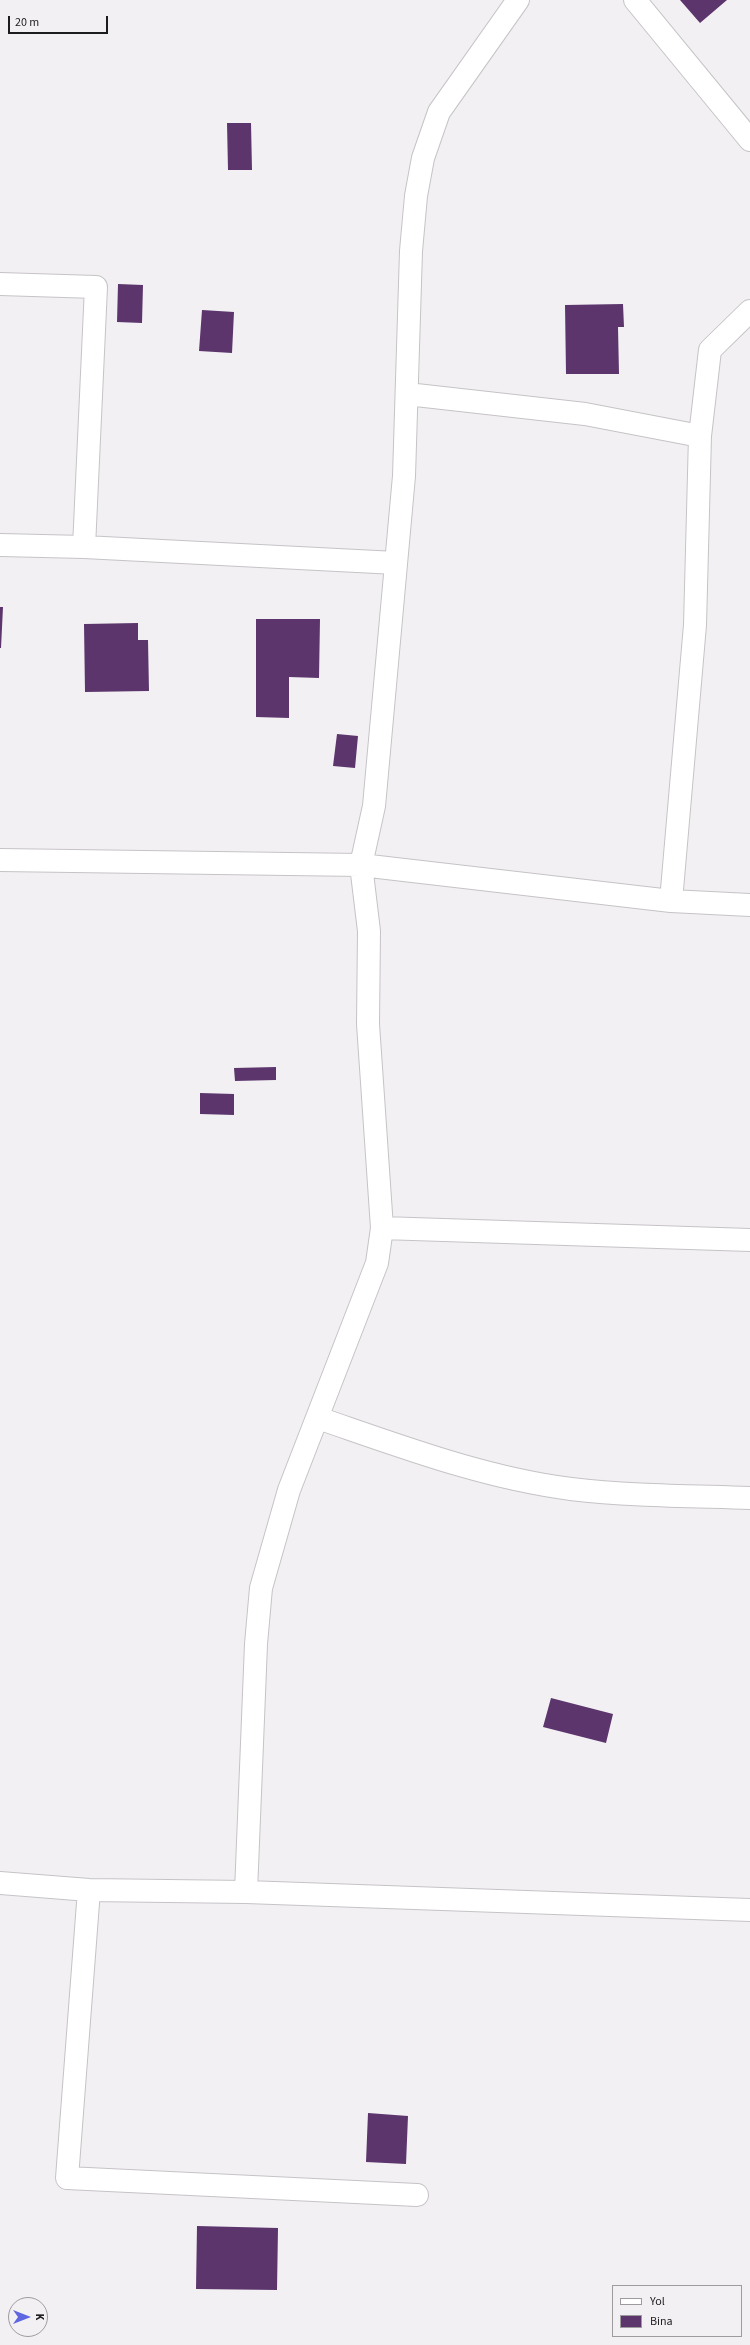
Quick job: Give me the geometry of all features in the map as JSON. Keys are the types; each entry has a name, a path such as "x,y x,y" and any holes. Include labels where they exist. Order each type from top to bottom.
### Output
{"street":[{"path":"246,1892 256,1644 261,1588 289,1490 377,1263 382,1228 368,1024 369,931 361,865 374,806 404,476 411,251 416,196 423,158 439,112 518,0"},
{"path":"635,0 750,140"},
{"path":"0,284 96,287 84,546"},
{"path":"671,901 695,625 700,436 710,350 750,311"},
{"path":"407,394 585,414 700,436"},
{"path":"0,545 84,546 396,563"},
{"path":"0,860 361,865 671,901 750,905"},
{"path":"382,1228 750,1240"},
{"path":"318,1418 419,1453 490,1473 571,1489 750,1498"},
{"path":"0,1883 90,1890 246,1892 750,1910"},
{"path":"90,1890 67,2178 417,2195"}],"building":[{"path":"680,0 727,0 700,23"},
{"path":"227,123 251,123 252,170 228,170"},
{"path":"118,284 143,285 142,323 117,322"},
{"path":"623,304 624,327 618,327 619,374 566,374 565,305"},
{"path":"202,310 234,312 232,353 199,351"},
{"path":"0,607 3,607 1,648 0,648"},
{"path":"256,619 320,619 319,678 289,677 289,718 256,717"},
{"path":"138,623 138,640 148,640 149,691 85,692 84,624"},
{"path":"337,734 358,736 355,768 333,766"},
{"path":"276,1067 276,1080 235,1081 234,1068"},
{"path":"200,1093 234,1094 234,1115 200,1114"},
{"path":"551,1698 613,1714 606,1743 543,1727"},
{"path":"368,2113 408,2116 406,2164 366,2162"},
{"path":"197,2226 278,2228 277,2290 196,2289"}]}
